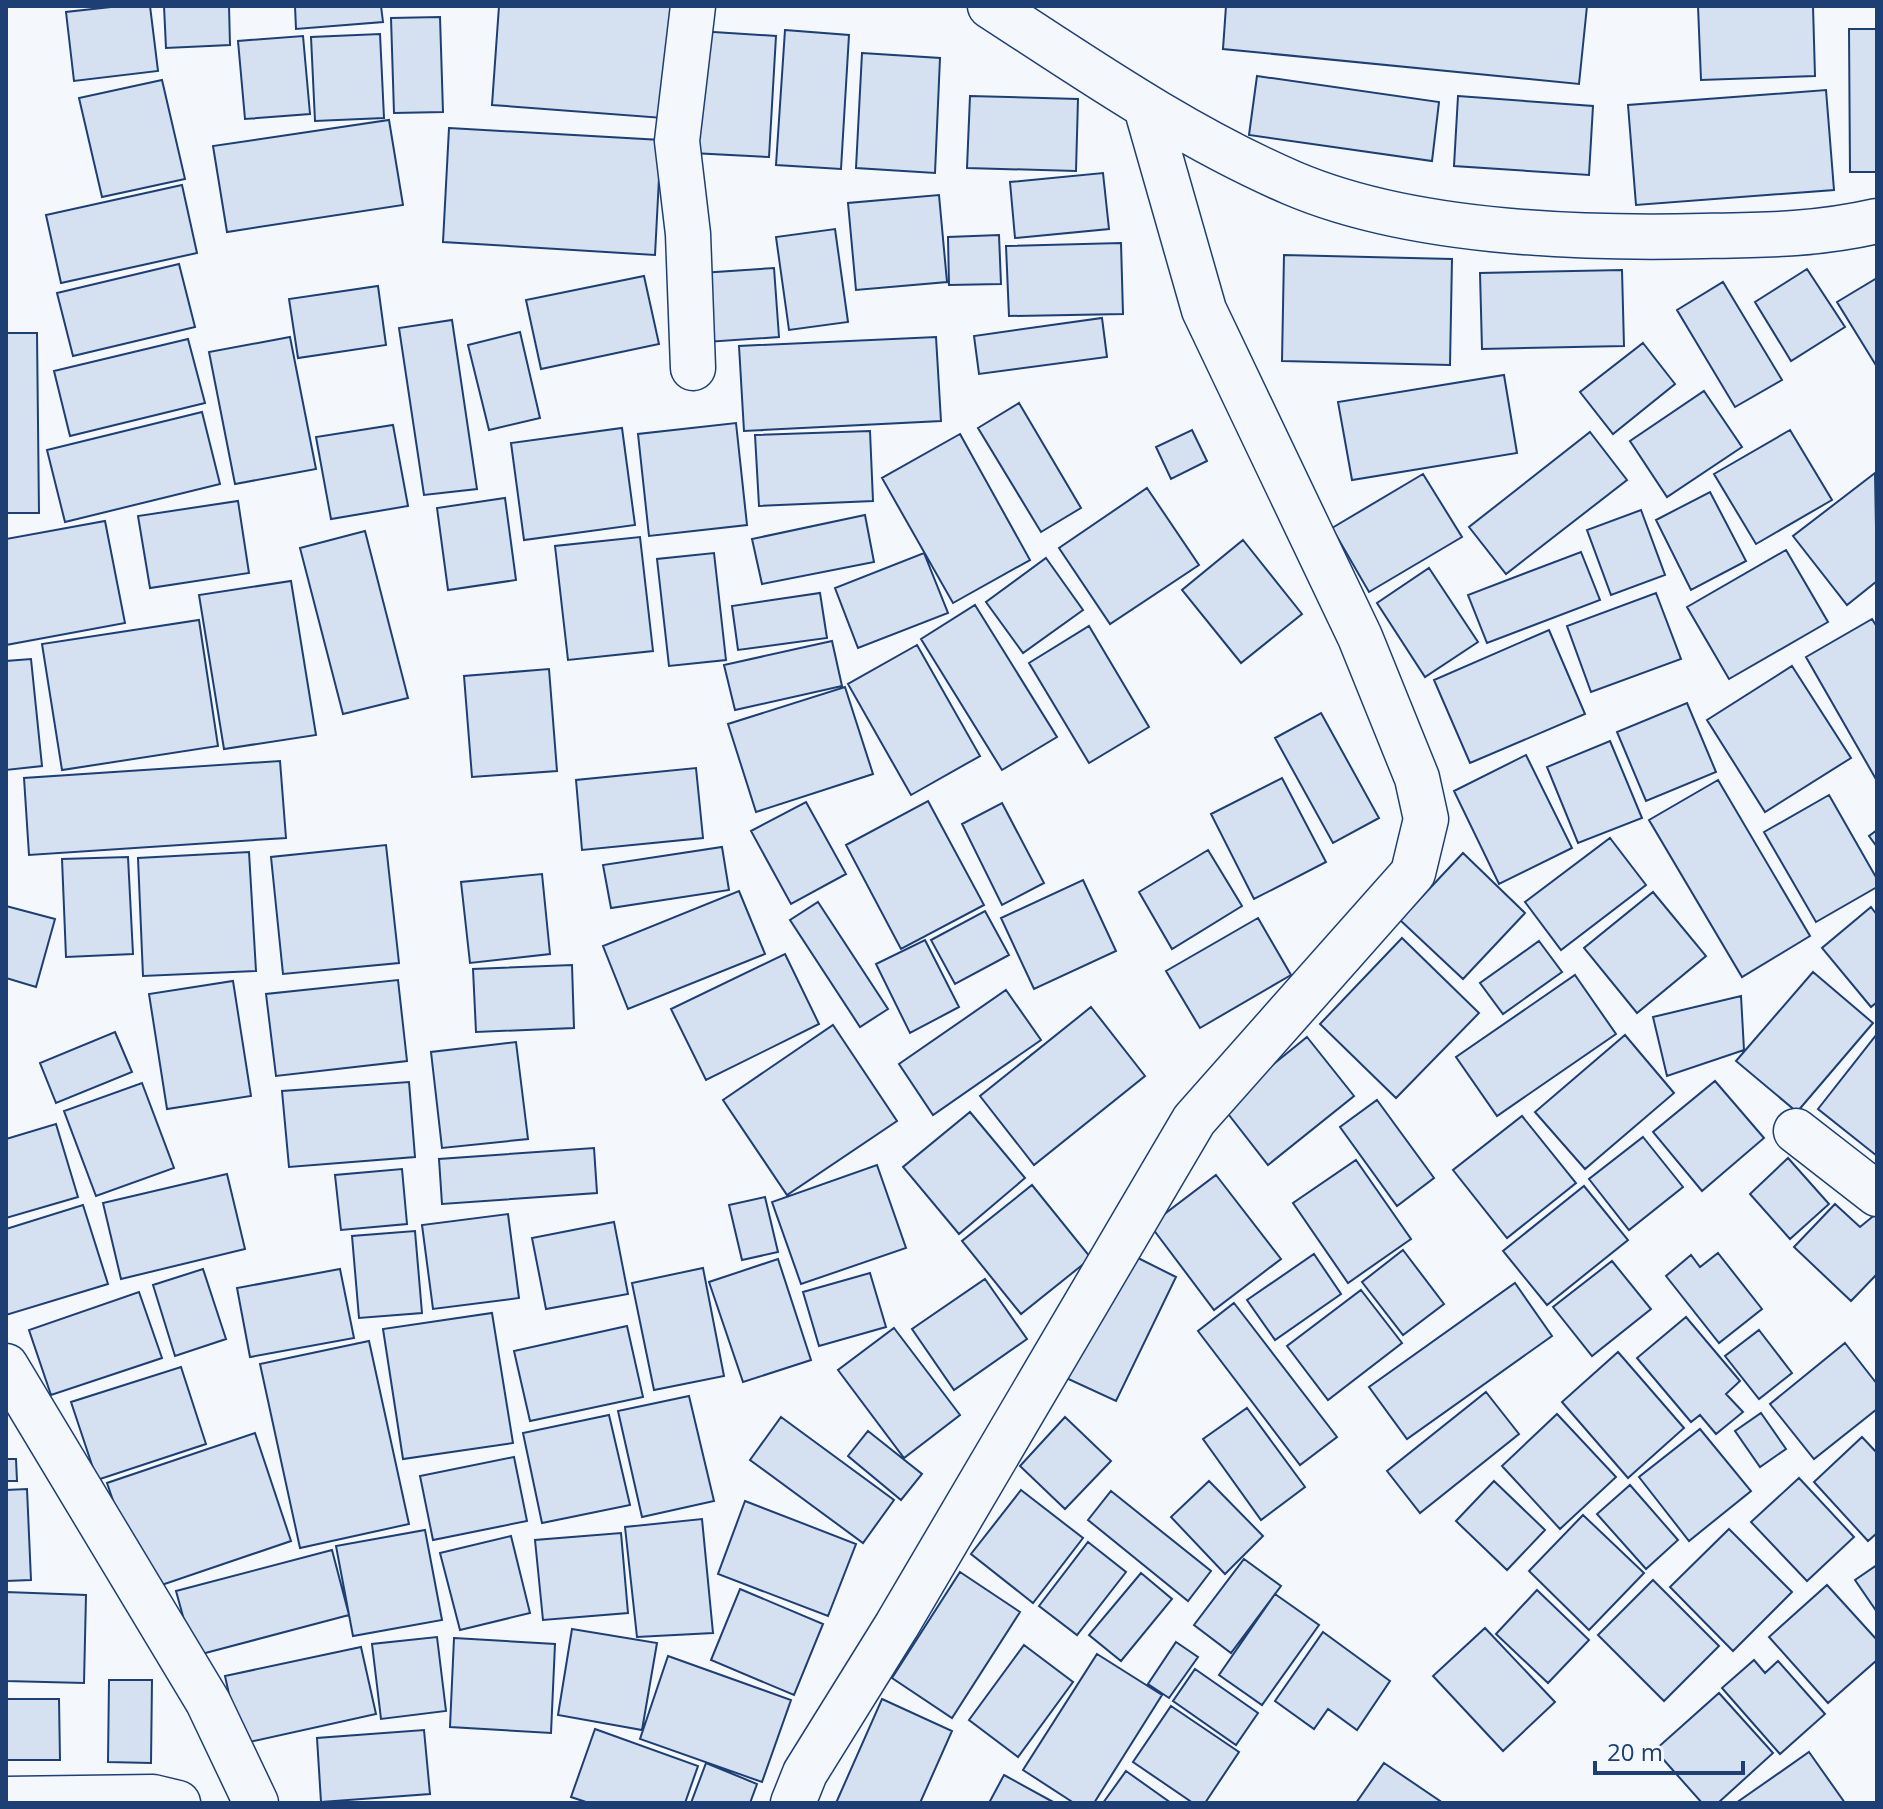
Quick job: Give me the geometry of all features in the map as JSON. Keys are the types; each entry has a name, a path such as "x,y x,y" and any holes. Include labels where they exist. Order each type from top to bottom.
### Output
{"street":[{"path":"693,6 677,141 688,234 693,368"},
{"path":"990,6 1146,107 1293,184 1404,218 1602,239 1820,234 1877,221"},
{"path":"793,1803 805,1773 906,1611 1194,1120 1413,873 1426,819 1417,778 1360,637 1204,310 1146,107"},
{"path":"1796,1131 1877,1194"},
{"path":"6,1366 208,1702 256,1803"},
{"path":"6,1799 153,1797 178,1803"}],"building":[{"path":"150,6 158,71 74,81 66,12"},
{"path":"164,6 229,6 230,45 166,48"},
{"path":"295,6 381,6 383,22 296,29"},
{"path":"499,6 671,6 663,118 492,105"},
{"path":"1226,6 1587,6 1579,84 1223,49"},
{"path":"1698,6 1813,6 1815,76 1701,80"},
{"path":"440,17 443,112 394,113 391,18"},
{"path":"1849,29 1877,29 1877,172 1850,172"},
{"path":"785,30 849,35 841,169 776,165"},
{"path":"698,31 776,36 769,157 692,153"},
{"path":"380,34 384,118 315,121 311,37"},
{"path":"303,36 310,114 245,119 238,41"},
{"path":"862,53 940,58 935,173 856,168"},
{"path":"1257,76 1439,102 1432,161 1249,135"},
{"path":"162,80 185,179 102,197 79,98"},
{"path":"1826,90 1834,190 1636,205 1628,105"},
{"path":"970,96 1078,99 1076,171 967,168"},
{"path":"1458,96 1593,106 1589,175 1454,166"},
{"path":"389,120 403,205 227,232 213,146"},
{"path":"449,128 661,140 655,255 443,242"},
{"path":"1103,173 1109,229 1015,238 1010,182"},
{"path":"182,185 197,253 61,283 46,215"},
{"path":"939,195 947,282 856,290 848,203"},
{"path":"835,229 848,322 789,330 776,237"},
{"path":"999,235 1001,284 949,285 948,237"},
{"path":"1121,243 1123,314 1009,316 1006,246"},
{"path":"1284,255 1452,259 1450,365 1282,361"},
{"path":"179,264 195,327 73,356 57,293"},
{"path":"774,268 779,337 706,342 701,273"},
{"path":"1807,269 1845,327 1791,361 1755,302"},
{"path":"1622,270 1624,346 1482,349 1480,273"},
{"path":"644,276 659,344 541,369 526,300"},
{"path":"1877,278 1877,367 1837,302"},
{"path":"1723,282 1782,380 1735,407 1677,310"},
{"path":"378,286 386,345 298,358 289,299"},
{"path":"1102,318 1107,357 979,374 974,336"},
{"path":"452,320 477,489 424,495 399,328"},
{"path":"520,332 540,418 489,430 468,345"},
{"path":"6,333 37,333 39,513 6,513"},
{"path":"290,337 316,469 235,484 209,352"},
{"path":"936,337 941,421 744,431 739,346"},
{"path":"188,339 205,403 70,436 54,371"},
{"path":"1643,343 1675,384 1613,434 1580,392"},
{"path":"1504,375 1517,453 1352,480 1338,402"},
{"path":"1704,391 1742,447 1667,497 1630,441"},
{"path":"1019,403 1081,508 1041,532 978,428"},
{"path":"202,412 220,484 65,522 47,450"},
{"path":"736,423 747,525 649,536 638,434"},
{"path":"393,425 408,506 331,519 316,437"},
{"path":"622,428 635,525 524,540 511,443"},
{"path":"1192,430 1207,461 1171,479 1156,447"},
{"path":"1790,430 1832,500 1756,544 1714,474"},
{"path":"870,431 873,501 759,506 755,435"},
{"path":"1590,432 1627,480 1506,574 1469,527"},
{"path":"960,434 1030,560 953,603 882,478"},
{"path":"1875,473 1877,581 1847,605 1793,536"},
{"path":"1423,474 1462,537 1369,592 1332,528"},
{"path":"1147,488 1199,565 1110,624 1059,548"},
{"path":"1710,492 1746,561 1691,590 1656,520"},
{"path":"505,498 516,580 448,590 437,508"},
{"path":"238,501 249,573 150,588 138,516"},
{"path":"1641,510 1665,575 1611,595 1587,530"},
{"path":"865,515 874,562 762,584 752,539"},
{"path":"105,521 125,623 6,645 6,539"},
{"path":"365,531 408,698 343,714 300,548"},
{"path":"640,537 653,651 568,660 555,546"},
{"path":"1243,540 1302,614 1241,663 1182,590"},
{"path":"1786,550 1828,622 1729,679 1687,607"},
{"path":"1581,552 1600,600 1487,643 1468,595"},
{"path":"714,553 726,660 669,666 657,559"},
{"path":"924,553 948,613 858,648 835,588"},
{"path":"1046,558 1083,610 1023,653 986,602"},
{"path":"1429,568 1478,642 1425,677 1377,603"},
{"path":"291,581 316,735 224,749 199,595"},
{"path":"820,593 827,638 738,650 732,606"},
{"path":"1656,593 1681,659 1591,692 1567,626"},
{"path":"975,605 1057,737 1002,770 921,639"},
{"path":"1872,619 1877,627 1877,781 1806,657"},
{"path":"199,620 218,746 62,770 42,644"},
{"path":"1089,626 1149,727 1089,763 1029,663"},
{"path":"1549,630 1585,714 1470,763 1434,680"},
{"path":"832,641 842,686 735,710 724,665"},
{"path":"917,645 980,756 911,795 848,684"},
{"path":"31,659 42,766 6,770 6,661"},
{"path":"1792,666 1851,758 1765,812 1707,720"},
{"path":"549,669 557,771 472,777 464,676"},
{"path":"845,687 873,774 756,812 728,724"},
{"path":"1687,703 1716,772 1646,801 1617,732"},
{"path":"1321,713 1379,818 1333,843 1275,738"},
{"path":"1610,741 1642,818 1578,843 1547,767"},
{"path":"1526,755 1572,848 1499,884 1454,791"},
{"path":"280,761 286,838 29,855 24,778"},
{"path":"696,768 703,838 582,850 576,780"},
{"path":"1282,778 1326,862 1254,899 1211,814"},
{"path":"1718,780 1810,936 1742,977 1649,820"},
{"path":"1829,795 1877,879 1877,887 1816,922 1764,832"},
{"path":"928,801 984,905 901,949 846,845"},
{"path":"806,802 846,874 791,904 751,831"},
{"path":"1002,803 1044,883 1002,905 962,824"},
{"path":"1877,830 1877,847 1869,836"},
{"path":"1610,838 1646,885 1561,950 1525,902"},
{"path":"386,845 399,963 283,974 271,857"},
{"path":"722,847 729,890 611,908 603,865"},
{"path":"1208,850 1242,906 1172,949 1139,892"},
{"path":"249,852 256,971 143,976 138,858"},
{"path":"1463,853 1525,913 1463,979 1400,920"},
{"path":"128,857 133,954 66,957 62,859"},
{"path":"542,874 550,954 470,963 461,882"},
{"path":"1083,880 1116,951 1034,989 1001,918"},
{"path":"739,891 765,954 628,1009 603,946"},
{"path":"1653,892 1706,956 1637,1013 1584,948"},
{"path":"818,902 888,1009 860,1027 790,920"},
{"path":"6,906 55,919 36,987 6,978"},
{"path":"1871,907 1877,915 1877,1002 1871,1007 1822,948"},
{"path":"985,911 1009,955 955,984 931,940"},
{"path":"1258,918 1291,975 1200,1028 1166,971"},
{"path":"1402,938 1479,1013 1396,1098 1320,1024"},
{"path":"925,940 959,1007 910,1033 876,964"},
{"path":"1539,941 1562,972 1503,1014 1480,983"},
{"path":"785,954 819,1024 706,1080 671,1009"},
{"path":"572,965 574,1028 476,1032 473,969"},
{"path":"1813,972 1873,1023 1797,1112 1736,1061"},
{"path":"1575,975 1616,1034 1497,1116 1456,1057"},
{"path":"398,980 407,1061 276,1076 266,994"},
{"path":"233,981 251,1096 167,1109 149,994"},
{"path":"1006,990 1041,1040 933,1115 899,1064"},
{"path":"1741,996 1744,1050 1667,1076 1653,1017"},
{"path":"1091,1007 1145,1076 1034,1165 980,1096"},
{"path":"833,1025 897,1121 787,1195 723,1100"},
{"path":"115,1032 132,1072 56,1103 40,1063"},
{"path":"1877,1034 1877,1156 1818,1109"},
{"path":"1625,1035 1674,1093 1585,1169 1535,1112"},
{"path":"1307,1037 1354,1096 1268,1165 1222,1106"},
{"path":"516,1042 528,1139 442,1148 431,1052"},
{"path":"1715,1081 1764,1138 1702,1191 1653,1132"},
{"path":"409,1082 415,1157 289,1167 282,1091"},
{"path":"142,1083 174,1168 96,1196 64,1111"},
{"path":"1377,1100 1434,1178 1397,1206 1340,1127"},
{"path":"970,1112 1025,1178 959,1234 903,1167"},
{"path":"1522,1116 1576,1183 1507,1238 1453,1170"},
{"path":"56,1124 78,1197 6,1218 6,1139"},
{"path":"1643,1137 1683,1187 1629,1230 1589,1179"},
{"path":"594,1148 597,1193 442,1204 439,1159"},
{"path":"1788,1158 1829,1204 1790,1239 1750,1194"},
{"path":"1356,1160 1411,1239 1348,1283 1293,1203"},
{"path":"877,1165 906,1248 801,1284 772,1202"},
{"path":"402,1169 407,1224 341,1230 335,1175"},
{"path":"227,1174 245,1249 121,1279 103,1203"},
{"path":"1216,1175 1281,1259 1214,1310 1150,1225"},
{"path":"1032,1185 1091,1258 1021,1314 962,1241"},
{"path":"1584,1186 1628,1240 1547,1305 1503,1251"},
{"path":"765,1197 778,1252 742,1260 729,1205"},
{"path":"1835,1204 1860,1227 1877,1213 1877,1274 1851,1301 1794,1247"},
{"path":"83,1205 108,1284 6,1315 6,1229"},
{"path":"508,1214 519,1298 433,1309 422,1225"},
{"path":"614,1222 628,1294 546,1309 532,1238"},
{"path":"415,1231 422,1313 359,1318 352,1236"},
{"path":"1403,1250 1444,1304 1403,1335 1362,1282"},
{"path":"1124,1251 1176,1277 1116,1401 1064,1377"},
{"path":"1718,1253 1762,1309 1719,1343 1666,1276 1691,1255 1700,1267"},
{"path":"1314,1254 1341,1294 1275,1340 1247,1300"},
{"path":"778,1259 811,1360 743,1382 709,1282"},
{"path":"1612,1261 1651,1309 1592,1356 1553,1307"},
{"path":"703,1268 724,1376 654,1390 632,1283"},
{"path":"203,1269 226,1339 175,1356 153,1285"},
{"path":"340,1269 354,1338 250,1357 237,1288"},
{"path":"870,1273 886,1327 819,1346 803,1292"},
{"path":"985,1279 1027,1339 954,1390 912,1329"},
{"path":"1515,1283 1552,1336 1407,1439 1369,1387"},
{"path":"1361,1290 1402,1343 1328,1400 1287,1346"},
{"path":"139,1292 162,1358 51,1395 29,1330"},
{"path":"1234,1303 1337,1437 1300,1465 1198,1331"},
{"path":"492,1313 513,1443 403,1459 383,1329"},
{"path":"1686,1317 1740,1381 1726,1394 1743,1412 1716,1434 1700,1415 1691,1422 1637,1358"},
{"path":"627,1326 643,1397 530,1421 514,1351"},
{"path":"894,1328 960,1415 904,1458 838,1370"},
{"path":"1759,1330 1792,1373 1759,1399 1725,1356"},
{"path":"369,1341 409,1524 300,1548 260,1364"},
{"path":"1845,1343 1877,1384 1877,1409 1814,1459 1770,1404"},
{"path":"1618,1352 1684,1428 1628,1478 1562,1402"},
{"path":"181,1367 206,1444 97,1480 71,1402"},
{"path":"1486,1392 1519,1434 1420,1513 1387,1471"},
{"path":"689,1396 714,1501 642,1517 618,1411"},
{"path":"1247,1408 1305,1487 1261,1520 1203,1439"},
{"path":"1761,1413 1786,1449 1760,1467 1735,1431"},
{"path":"1557,1414 1616,1477 1560,1529 1502,1466"},
{"path":"609,1415 630,1505 542,1523 523,1433"},
{"path":"781,1417 894,1500 863,1543 750,1460"},
{"path":"1065,1417 1111,1461 1065,1509 1020,1466"},
{"path":"1700,1429 1751,1491 1689,1541 1639,1477"},
{"path":"868,1431 922,1474 901,1500 848,1456"},
{"path":"255,1433 291,1541 144,1591 107,1483"},
{"path":"1862,1437 1877,1453 1877,1533 1868,1541 1814,1482"},
{"path":"514,1457 527,1521 433,1540 420,1476"},
{"path":"6,1459 16,1459 17,1481 6,1481"},
{"path":"1799,1478 1854,1537 1807,1581 1751,1522"},
{"path":"1209,1481 1263,1536 1225,1574 1171,1517"},
{"path":"1494,1481 1545,1530 1507,1570 1456,1521"},
{"path":"1630,1485 1678,1540 1646,1569 1597,1514"},
{"path":"27,1489 31,1580 6,1581 6,1490"},
{"path":"1021,1490 1083,1538 1033,1603 971,1554"},
{"path":"1111,1491 1211,1571 1188,1601 1088,1520"},
{"path":"745,1501 856,1544 828,1616 718,1574"},
{"path":"1583,1515 1644,1573 1589,1630 1529,1571"},
{"path":"702,1519 713,1633 637,1637 625,1527"},
{"path":"1729,1529 1792,1592 1733,1651 1670,1587"},
{"path":"425,1530 442,1620 353,1636 336,1546"},
{"path":"621,1533 628,1613 543,1620 535,1540"},
{"path":"511,1536 530,1613 460,1630 440,1553"},
{"path":"1088,1542 1126,1572 1077,1635 1039,1606"},
{"path":"332,1550 349,1615 194,1656 176,1591"},
{"path":"1244,1559 1281,1586 1231,1653 1194,1625"},
{"path":"1877,1565 1877,1612 1855,1580"},
{"path":"960,1572 1020,1612 952,1718 892,1678"},
{"path":"1141,1573 1172,1599 1121,1661 1089,1635"},
{"path":"1653,1580 1719,1646 1664,1701 1598,1635"},
{"path":"1827,1585 1877,1640 1877,1660 1828,1703 1769,1637"},
{"path":"740,1589 823,1624 794,1695 711,1660"},
{"path":"1537,1590 1589,1640 1548,1683 1496,1634"},
{"path":"6,1592 86,1595 84,1683 6,1681"},
{"path":"1275,1594 1319,1625 1262,1705 1219,1675"},
{"path":"1485,1628 1555,1702 1503,1751 1433,1676"},
{"path":"572,1629 657,1643 642,1730 558,1715"},
{"path":"1323,1632 1390,1681 1357,1730 1328,1709 1314,1729 1275,1701"},
{"path":"437,1637 446,1711 381,1719 372,1644"},
{"path":"454,1638 555,1644 551,1733 450,1727"},
{"path":"1176,1642 1198,1657 1169,1698 1148,1684"},
{"path":"1024,1645 1073,1682 1018,1757 969,1720"},
{"path":"361,1647 376,1714 240,1744 225,1676"},
{"path":"1097,1654 1162,1695 1094,1803 1074,1803 1023,1770"},
{"path":"668,1656 791,1700 762,1782 640,1739"},
{"path":"1754,1660 1765,1673 1778,1661 1825,1714 1780,1754 1722,1688"},
{"path":"1195,1669 1258,1713 1236,1745 1173,1701"},
{"path":"109,1680 152,1680 151,1763 108,1762"},
{"path":"1719,1693 1773,1753 1718,1803 1702,1803 1655,1750"},
{"path":"6,1699 59,1699 60,1760 6,1760"},
{"path":"882,1699 952,1731 920,1803 836,1803"},
{"path":"1171,1706 1239,1752 1205,1803 1193,1803 1133,1762"},
{"path":"595,1729 698,1766 685,1803 589,1803 571,1797"},
{"path":"424,1730 430,1794 321,1802 317,1738"},
{"path":"1809,1752 1845,1803 1736,1803"},
{"path":"706,1763 757,1784 750,1803 691,1803"},
{"path":"1384,1763 1443,1803 1356,1803"},
{"path":"1126,1771 1171,1803 1103,1803"},
{"path":"1004,1775 1055,1803 989,1803"}]}
